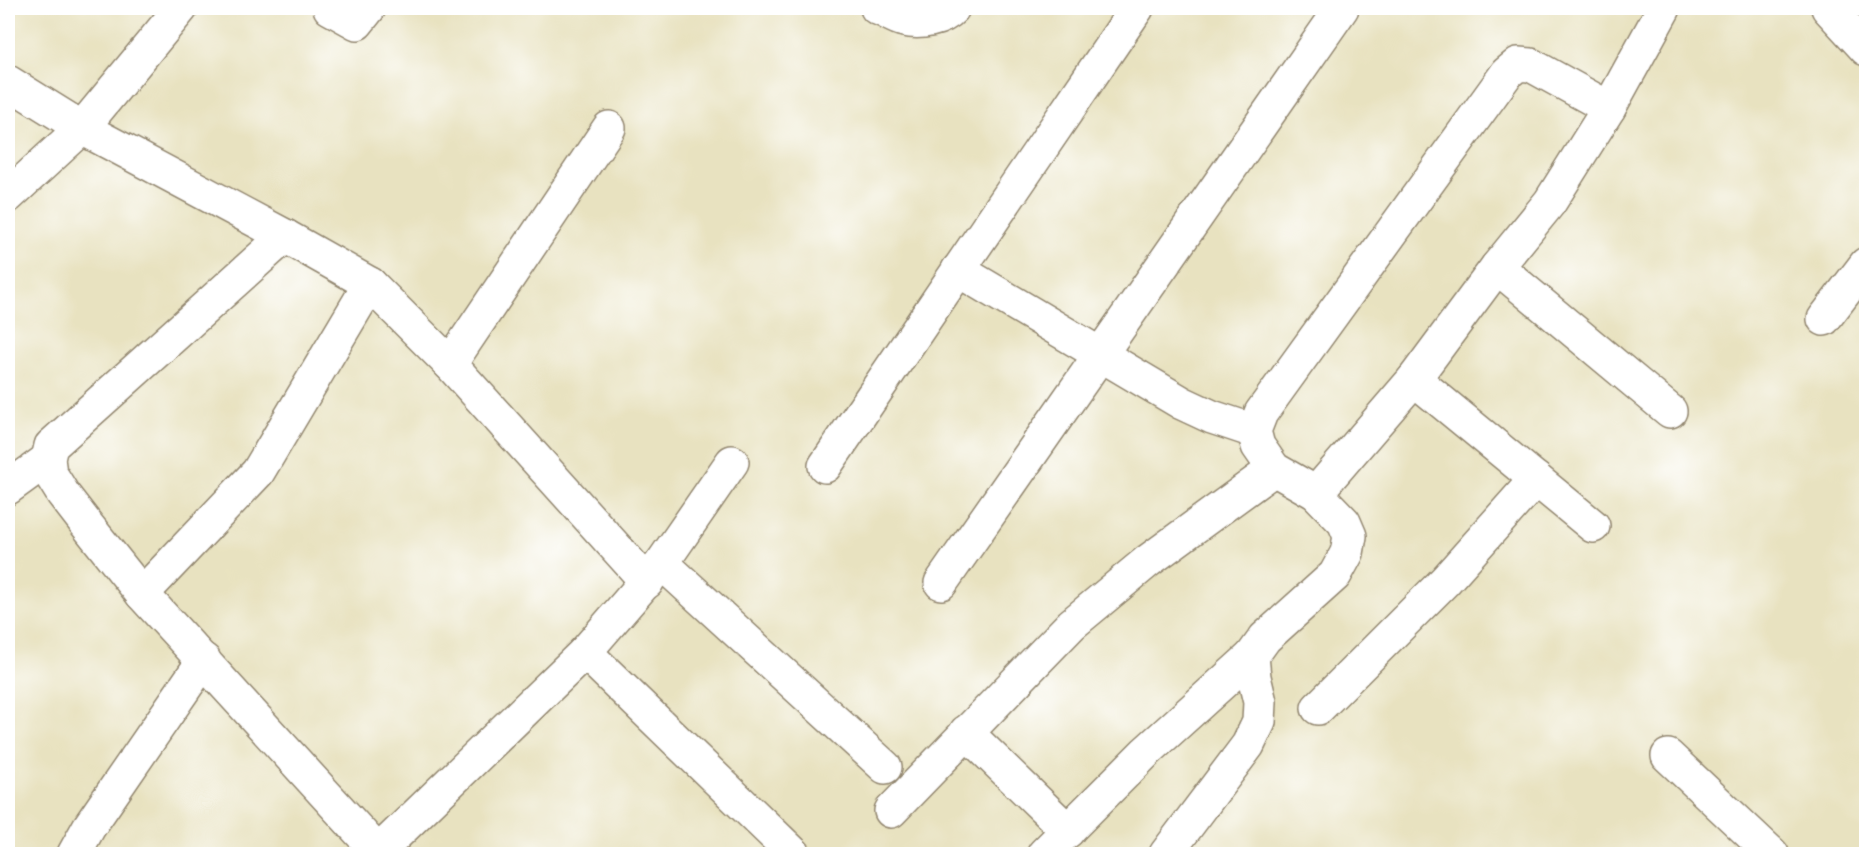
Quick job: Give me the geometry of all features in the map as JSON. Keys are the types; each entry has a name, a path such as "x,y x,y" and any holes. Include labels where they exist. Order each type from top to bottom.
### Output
{"street":[{"path":"8,196 82,128 182,8"},
{"path":"330,8 357,23 369,8"},
{"path":"877,8 904,20 929,21 949,13 953,8"},
{"path":"825,466 1137,8"},
{"path":"941,583 1342,8"},
{"path":"1316,493 1414,379 1497,267 1550,202 1609,108 1664,8"},
{"path":"1828,8 1866,49"},
{"path":"1044,855 1146,752 1252,656 1265,638 1335,574 1347,553 1350,536 1344,522 1316,493 1274,469 1258,446 1254,431 1261,413 1506,73 1518,64 1531,65 1609,108"},
{"path":"8,82 82,128 370,284 654,572 885,767"},
{"path":"450,364 609,128"},
{"path":"285,236 51,446 48,459 50,473 63,494 142,594 379,853 585,652 654,572 732,462"},
{"path":"1824,319 1866,264"},
{"path":"1497,267 1670,411"},
{"path":"958,270 1182,403 1212,417 1254,431"},
{"path":"142,594 258,472 370,284"},
{"path":"1414,379 1593,526"},
{"path":"8,488 48,459"},
{"path":"891,811 1072,624 1148,561 1274,469"},
{"path":"1318,708 1445,581 1536,479"},
{"path":"585,652 794,855"},
{"path":"1166,855 1248,745 1259,722 1260,702 1252,656"},
{"path":"74,855 89,827 204,660"},
{"path":"966,732 1068,831"},
{"path":"1668,756 1772,855"}]}
